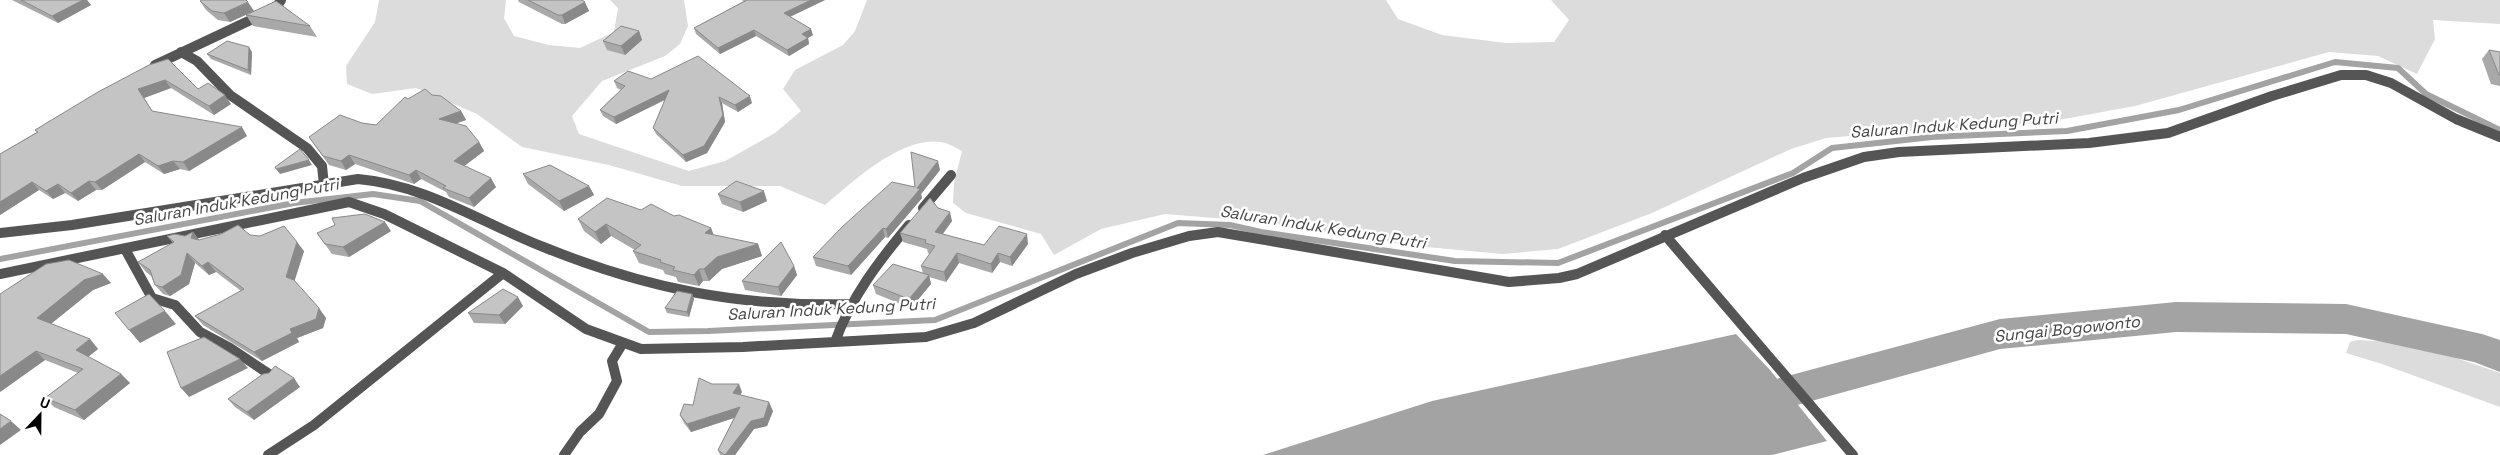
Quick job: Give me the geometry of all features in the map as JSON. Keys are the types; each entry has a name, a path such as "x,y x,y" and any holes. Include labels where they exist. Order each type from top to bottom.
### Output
{"street":[{"path":"146,70 276,8 281,0"},
{"path":"181,52 194,58 218,85 257,115 289,134 307,150 318,161 325,172 324,185"},
{"path":"0,274 349,202 384,214 502,273 586,329 641,349 836,339 926,337 974,323 1008,305 1102,263 1204,233 1235,234 1509,282 1559,278 1577,274 1665,235 1753,201 1803,178 1864,157 1899,152 2089,143 2168,133 2272,96 2341,75 2354,73 2366,74 2391,83 2456,119 2500,137"},
{"path":"836,339 848,307 881,259 951,175"},
{"path":"0,233 72,224 358,179 374,179 423,194 544,248 646,283 715,299 760,305 848,307"},
{"path":"1665,235 1693,265 1730,313 1854,455"},
{"path":"126,249 152,298 175,305 200,332 230,348 272,376"},
{"path":"268,455 314,425 502,273"},
{"path":"564,455 580,432 599,414 617,381 610,366 612,354 623,343"}],"shaded area":[{"path":"379,0 506,0 504,18 514,36 549,45 580,48 614,32 618,8 610,0 684,0 688,26 680,44 665,56 602,81 572,116 579,134 689,171 725,161 775,133 801,111 783,89 795,70 843,45 855,31 867,0 1386,0 1398,19 1442,35 1506,43 1554,42 1569,20 1551,0 2500,0 2500,24 2433,20 2435,39 2417,74 2378,56 2329,52 2135,106 2042,123 1826,138 1791,149 1652,213 1558,249 1503,254 1415,246 1263,222 1165,214 1101,229 1054,255 1041,234 966,213 953,203 954,183 962,151 941,142 926,142 894,153 864,173 825,205 780,186 682,186 609,165 522,147 477,114 416,88 372,94 347,84 346,66 375,22"},
{"path":"1736,334 1770,370 1827,441 1772,455 1263,455 1432,401"},
{"path":"2358,340 2412,343 2500,373 2500,407 2382,364 2346,353 2350,342"}],"building":[{"path":"21,0 83,0 52,16"},
{"path":"246,0 248,2 224,13 212,11 200,1"},
{"path":"528,0 582,0 585,2 562,15 558,15"},
{"path":"747,0 811,0 784,13 811,29 802,34 808,38 787,50 754,30 718,48 694,28"},
{"path":"276,1 310,26 246,15"},
{"path":"621,26 639,31 621,46 603,41"},
{"path":"227,41 249,47 248,70 207,54"},
{"path":"2489,50 2500,52 2500,75 2499,75"},
{"path":"698,56 750,96 735,105 719,97 723,115 704,146 683,155 653,128 669,90 614,117 600,110 625,86 614,81 628,71 651,79"},
{"path":"168,59 198,89 208,83 225,95 209,106 165,80 138,89 152,111 242,127 183,162 173,161 158,166 139,154 95,182 89,181 71,193 58,184 46,191 32,182 0,202 0,154 38,132 35,130 98,92 149,65"},
{"path":"425,89 432,95 441,96 461,111 439,119 466,126 479,142 454,161 491,178 469,198 443,188 446,186 416,170 409,175 349,155 341,161 323,156 309,137 340,115 362,123 376,125 405,97 408,99"},
{"path":"300,149 309,160 276,169 275,167"},
{"path":"911,152 938,161 917,188 920,189 886,229 883,228 848,266 813,257 843,226 892,182 915,187"},
{"path":"550,165 589,186 559,201 523,174"},
{"path":"736,181 764,191 740,202 718,194"},
{"path":"607,198 641,210 651,204 674,216 679,215 711,228 705,233 758,244 717,257 704,269 699,269 694,275 673,270 675,267 660,262 661,260 633,251 641,245 606,224 595,232 578,219"},
{"path":"930,198 938,208 950,212 935,232 984,245 999,226 1027,234 1010,257 998,253 991,264 957,253 944,272 921,266 935,246 925,243 926,240 900,233"},
{"path":"365,214 385,222 343,247 325,244 317,233 335,225 332,218"},
{"path":"238,225 250,235 260,236 284,226 297,242 286,277 294,280 319,308 316,319 290,329 292,333 254,352 195,316 244,289 208,262 202,266 187,253 181,275 162,287 155,285 150,270 138,262 174,242 167,236 175,234 185,236 193,232 191,238 199,240 221,234"},
{"path":"781,242 794,266 778,287 742,281"},
{"path":"69,260 103,274 84,280 37,318 90,339 76,350 121,374 75,410 45,398 83,369 36,351 0,376 0,294 46,264"},
{"path":"893,264 929,275 909,299 873,285"},
{"path":"503,289 518,297 499,315 468,313"},
{"path":"677,291 692,294 687,312 665,308"},
{"path":"149,294 165,311 129,330 115,313"},
{"path":"204,337 240,359 181,388 167,352"},
{"path":"275,366 294,378 247,412 228,399 263,374 269,373"},
{"path":"699,378 712,384 739,384 733,393 769,402 764,418 751,421 725,455 718,450 740,407 687,424 680,415 684,404 693,405"},
{"path":"0,414 11,421 0,429"}],"waterway":[{"name":"Saluran Induk Kedung Putri","path":"0,259 294,203 373,194 420,201 649,332 935,320 1178,223 1230,225 1261,232 1455,261 1558,263 1793,173 1832,148 1932,137 2067,131 2179,110 2335,62 2398,68 2426,94 2500,130"},
{"name":"Sungai Bogowonto","path":"1739,405 2000,334 2176,317 2346,319 2482,349 2500,357"}]}
